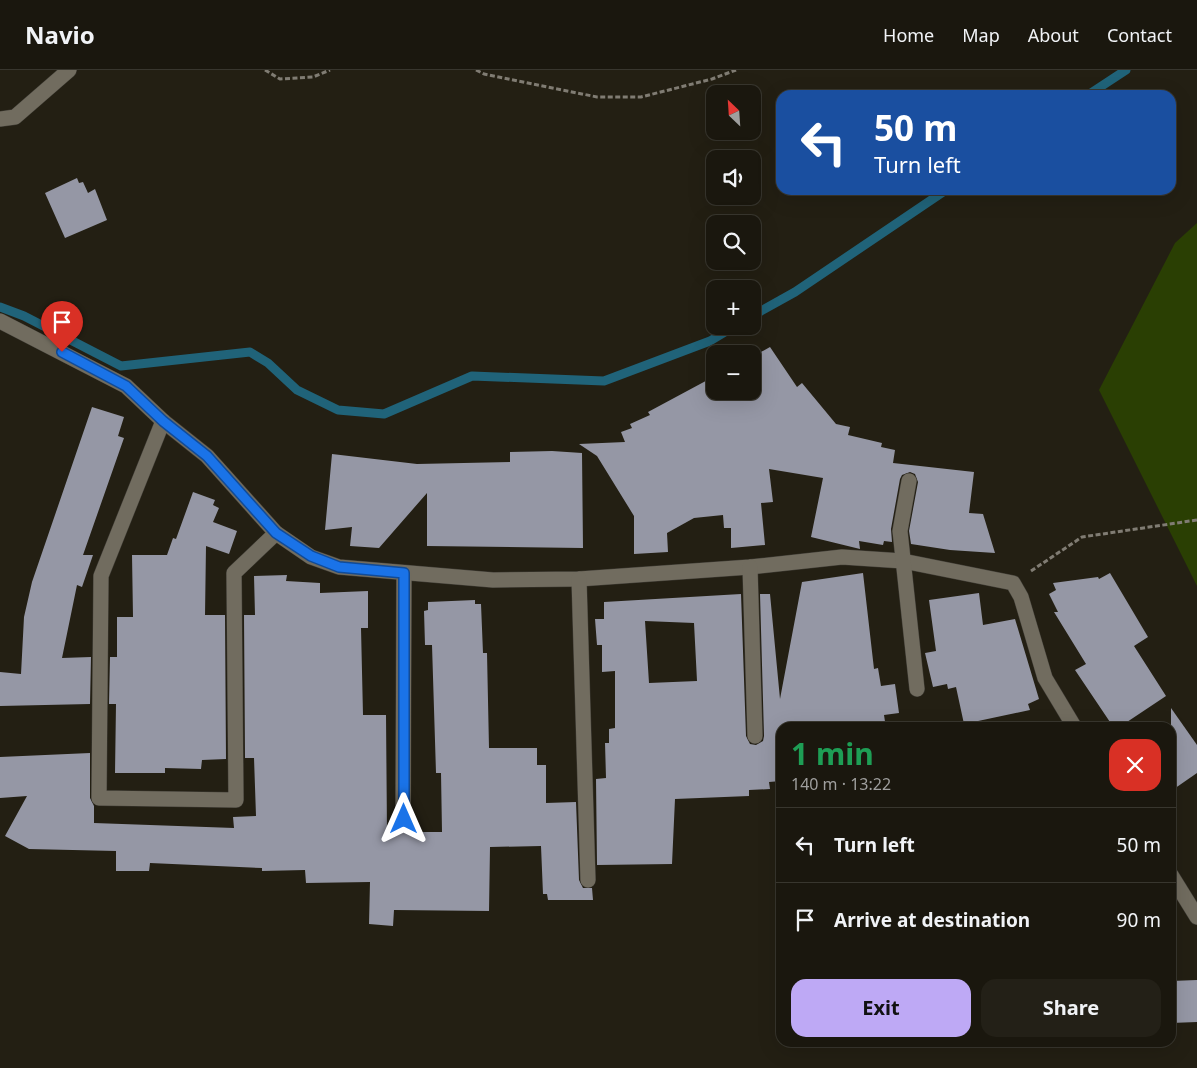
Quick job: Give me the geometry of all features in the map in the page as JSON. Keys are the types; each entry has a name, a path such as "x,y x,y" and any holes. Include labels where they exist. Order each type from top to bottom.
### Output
{"street":[{"path":"0,119 15,117 69,70"},
{"path":"0,321 126,386 163,421 207,456 276,533 311,556 339,567 493,580 579,579 750,567 842,557 903,561 1013,583 1021,597 1045,678 1071,722"},
{"path":"163,421 101,576 99,798 236,800 234,573 276,533"},
{"path":"909,480 900,531 917,688"},
{"path":"750,567 755,736"},
{"path":"404,573 404,819"},
{"path":"579,579 588,880"},
{"path":"1176,883 1197,917"}],"path":[{"path":"265,70 280,79 313,77 330,70"},
{"path":"476,70 484,74 597,97 641,97 712,79 736,70"},
{"path":"1013,583 1082,537 1197,520"}],"green space":[{"path":"1197,223 1197,586 1099,390 1175,243"}],"building":[{"path":"77,178 79,183 83,182 88,193 95,189 107,220 65,238 45,193"},
{"path":"770,347 797,387 802,383 836,424 850,427 848,435 882,443 881,447 895,450 893,463 974,472 969,513 983,514 995,553 950,550 911,544 909,531 918,482 915,474 910,472 902,475 900,479 891,529 892,542 884,541 883,545 859,541 860,549 811,537 823,478 769,469 773,502 761,503 765,545 731,548 731,528 724,528 723,515 694,518 667,533 668,552 634,554 634,516 597,456 579,444 625,442 621,432 632,428 630,424 650,415 648,412 706,381 706,400 761,400 761,352"},
{"path":"92,407 124,417 118,436 124,438 83,555 93,555 82,587 77,585 62,658 91,657 90,704 0,706 0,672 21,674 24,617 32,582"},
{"path":"552,451 582,453 583,548 427,546 427,493 379,548 350,546 352,527 325,530 332,454 417,464 510,462 510,452"},
{"path":"193,492 215,500 213,505 219,508 213,522 237,531 229,554 206,546 205,615 225,615 226,759 202,760 201,769 165,768 165,773 115,773 116,704 109,704 110,657 117,657 117,617 133,617 132,555 167,555 173,538 176,539"},
{"path":"863,573 874,669 878,668 881,686 895,684 899,713 884,715 885,722 776,722 776,781 769,782 770,789 749,790 749,796 675,799 672,864 597,865 596,779 606,778 605,743 609,743 609,729 615,728 615,671 602,672 602,645 597,645 595,619 604,619 604,602 741,594 746,736 750,744 756,745 763,741 764,736 760,594 770,594 780,699 802,582","holes":["645,621 694,623 697,681 649,683"]},
{"path":"1110,573 1148,637 1134,646 1166,696 1127,722 1110,722 1075,670 1086,664 1054,612 1058,612 1049,594 1056,590 1053,583 1098,577 1099,579"},
{"path":"287,575 286,581 320,583 320,593 368,591 368,628 361,628 363,715 386,715 387,832 442,832 441,773 436,773 432,645 425,645 424,611 428,610 428,602 475,600 475,604 481,604 483,653 487,653 489,748 537,748 537,765 546,765 546,803 576,802 579,880 583,888 592,888 593,900 548,900 547,894 543,894 541,846 490,847 489,911 394,910 393,926 369,924 370,882 306,883 305,870 262,871 262,868 150,863 149,871 116,871 116,851 29,849 5,836 27,796 0,798 0,757 90,753 90,798 94,806 94,823 234,828 233,817 256,816 254,758 245,758 244,615 255,615 254,576"},
{"path":"979,593 983,625 1015,619 1039,699 1028,704 1030,710 973,722 964,722 956,687 948,689 947,684 933,687 925,653 936,651 929,600"},
{"path":"1171,708 1197,745 1197,773 1176,788 1176,722 1171,722"},
{"path":"1197,980 1197,1022 1176,1023 1176,981"}],"waterway":[{"path":"1096,90 1126,70"},
{"path":"761,311 795,292 939,195"},
{"path":"0,307 24,316 121,366 250,352 268,363 297,390 338,410 384,414 472,376 604,381 710,341 720,335"}],"route":[{"path":"62,352 126,386 163,421 207,456 276,533 311,556 339,567 404,573 404,819"}]}
